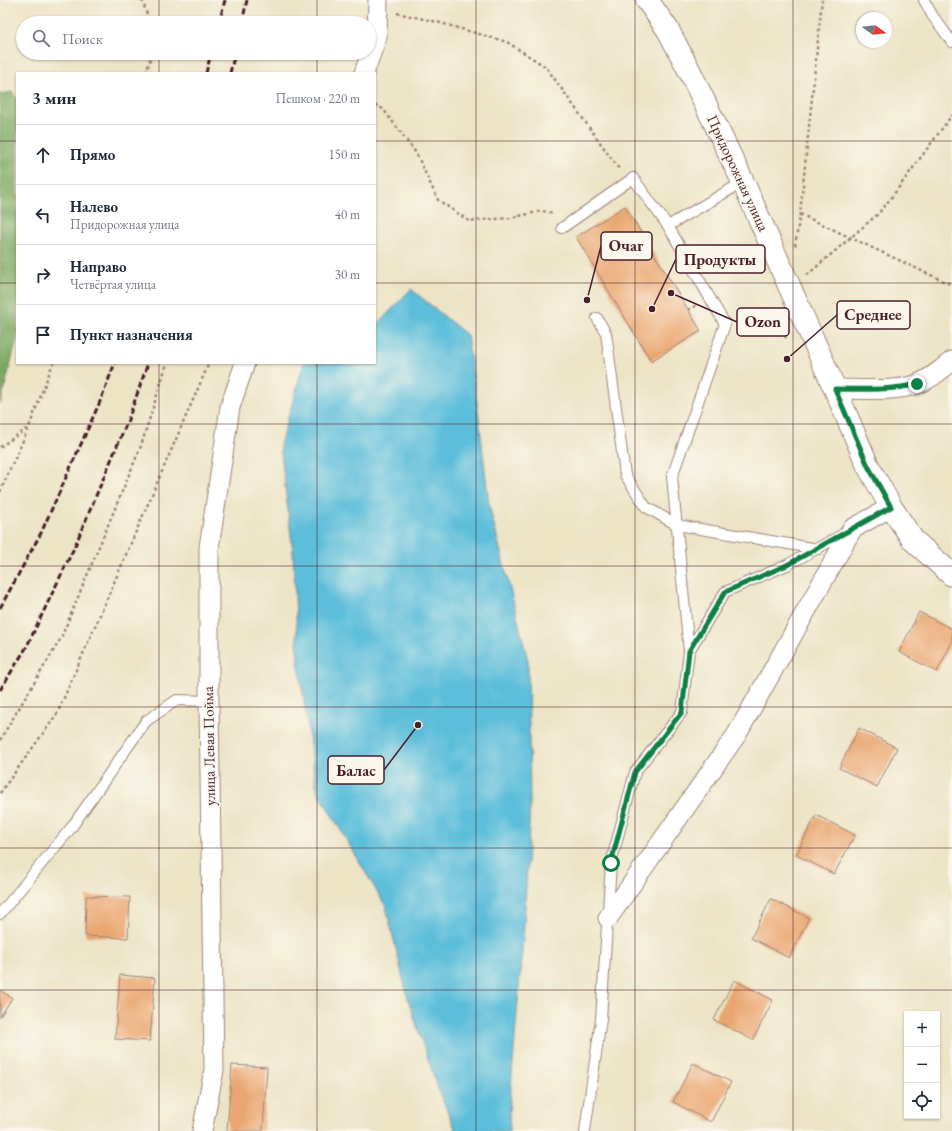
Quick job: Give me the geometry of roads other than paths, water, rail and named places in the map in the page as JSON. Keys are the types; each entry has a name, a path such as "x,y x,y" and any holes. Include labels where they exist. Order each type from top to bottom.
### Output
{"main road":[{"name":"Придорожная улица","path":"647,0 668,30 744,182 868,466 891,507 913,540 952,575"}],"street":[{"path":"376,40 378,4"},
{"path":"364,72 369,60"},
{"path":"835,389 901,388 917,384 933,375 952,361"},
{"name":"улица Левая Пойма","path":"202,1131 214,1070 208,548 230,407 245,364"},
{"path":"608,918 737,734 852,529 891,507"}],"lane":[{"path":"924,0 932,15 952,42"},
{"path":"562,228 633,178 668,226 725,324 672,477 689,651 682,712 635,772 611,863 601,1019 585,1131"},
{"path":"668,226 744,182"},
{"path":"597,318 606,333 625,476 646,507 677,525 818,549"},
{"path":"689,651 725,592 787,565 852,529"},
{"path":"0,914 71,828 146,721 177,700 209,701"}],"water":[{"path":"411,289 467,335 477,402 489,505 528,661 530,804 524,926 509,1112 510,1131 456,1131 439,1092 408,999 386,907 317,790 298,660 293,552 280,445 304,364 376,364 376,326"}],"railway":[{"path":"221,16 225,0"},
{"path":"244,16 247,0"},
{"path":"206,72 209,60"},
{"path":"230,72 233,60"},
{"path":"0,608 41,533 99,404 115,364"},
{"path":"0,690 26,648 74,548 128,420 148,364"}],"place":[{"name":"Ozon","path":"671,293"},
{"name":"Очаг","path":"587,300"},
{"name":"Продукты","path":"652,309"},
{"name":"Среднее","path":"787,359"},
{"name":"Балас","path":"418,725"}]}
